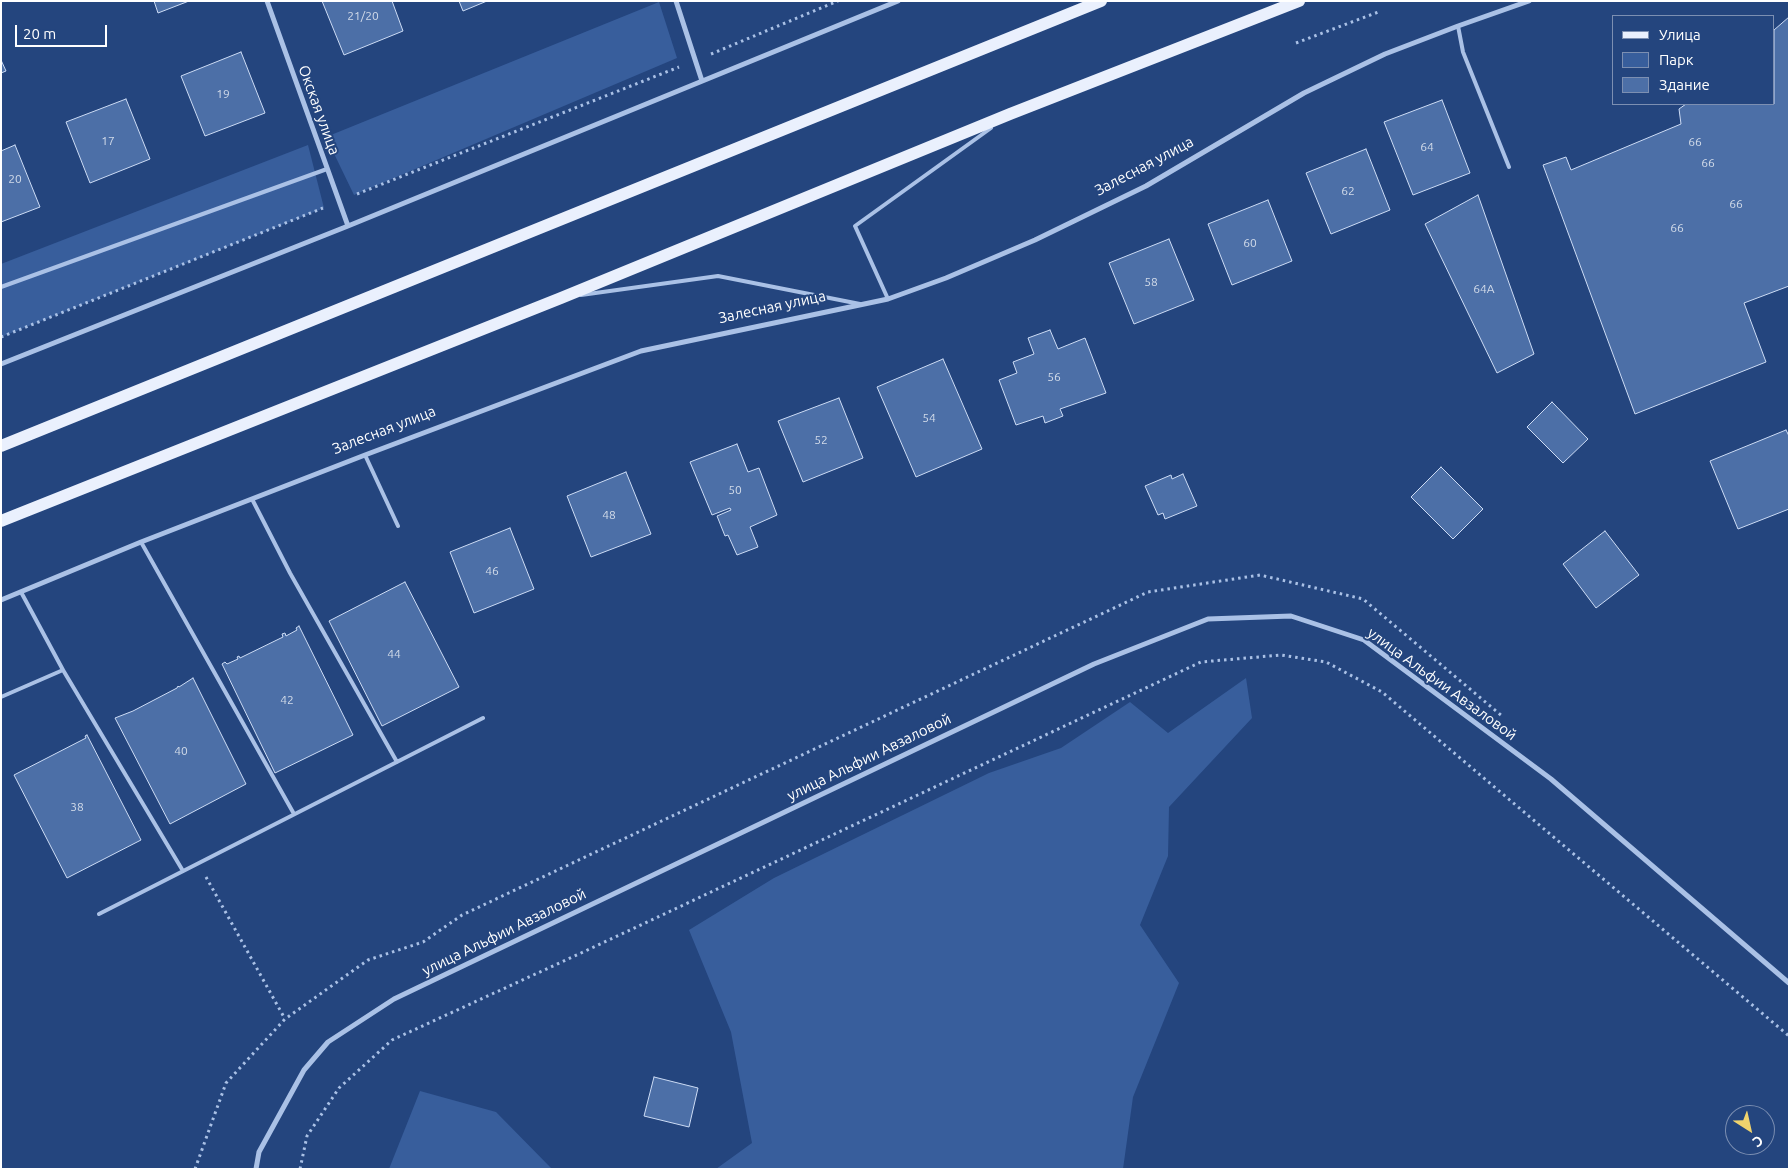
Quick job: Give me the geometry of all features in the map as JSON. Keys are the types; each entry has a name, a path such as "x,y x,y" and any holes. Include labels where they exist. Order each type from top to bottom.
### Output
{"main road":[{"path":"1,446 1102,1"},
{"path":"1,521 561,298 1010,114 1299,1"}],"street":[{"name":"Окская улица","path":"267,1 348,226"},
{"path":"676,1 702,81"},
{"path":"1,364 348,226 898,1"},
{"name":"Залесная улица","path":"1,600 141,542 641,351 888,299 946,278 1035,240 1146,186 1304,93 1385,54 1529,1"},
{"name":"улица Альфии Авзаловой","path":"256,1169 259,1152 304,1070 328,1042 394,999 1094,664 1208,619 1291,616 1364,640 1551,779 1789,983"}],"lane":[{"path":"1458,26 1464,52 1509,167"},
{"path":"888,299 855,226 1010,114"},
{"path":"1,287 327,168"},
{"path":"561,298 718,276 862,305"},
{"path":"365,455 398,526"},
{"path":"252,499 290,573 397,762"},
{"path":"141,542 294,814"},
{"path":"21,592 63,670 183,871"},
{"path":"1,697 63,670"},
{"path":"99,914 483,718"}],"path":[{"path":"706,56 838,1"},
{"path":"1296,42 1381,11"},
{"path":"354,196 683,65"},
{"path":"1,337 324,208"},
{"path":"195,1169 226,1083 285,1019 368,960 424,942 462,915 1148,592 1260,575 1363,599 1508,721"},
{"path":"300,1169 307,1136 339,1088 392,1040 1201,662 1281,655 1326,662 1382,692 1789,1036"},
{"path":"198,863 285,1019"}],"green space":[{"path":"659,2 677,58 354,195 326,137"},
{"path":"308,145 324,208 1,337 1,264"},
{"path":"1246,678 1252,718 1169,807 1168,856 1140,925 1179,983 1133,1097 1123,1169 716,1169 752,1143 731,1032 689,930 774,878 989,773 1061,748 1130,702 1168,733"},
{"path":"420,1091 496,1112 552,1169 389,1169"}],"building":[{"path":"154,1 189,1 158,13"},
{"path":"322,1 392,1 403,31 344,55"},
{"path":"459,1 487,1 463,11"},
{"path":"1789,17 1789,286 1744,303 1766,362 1635,414 1543,165 1566,157 1571,170 1681,124 1679,109 1685,105 1775,105 1775,29"},
{"path":"241,52 265,113 205,136 181,76"},
{"path":"1,60 6,71 1,73"},
{"path":"126,99 150,159 90,183 66,122"},
{"path":"1442,100 1470,173 1413,195 1384,122"},
{"path":"15,145 40,207 1,222 1,151"},
{"path":"1366,149 1390,210 1331,234 1306,173"},
{"path":"1478,195 1534,354 1497,373 1425,224"},
{"path":"1268,200 1292,261 1232,285 1208,224"},
{"path":"1169,239 1194,300 1134,324 1109,263"},
{"path":"1050,330 1058,349 1085,338 1106,393 1060,409 1063,416 1045,423 1043,416 1016,425 999,380 1017,373 1013,362 1034,354 1028,338"},
{"path":"943,359 982,449 916,477 877,387"},
{"path":"839,398 863,458 803,482 778,421"},
{"path":"1552,402 1588,439 1563,463 1527,427"},
{"path":"1786,430 1789,436 1789,509 1738,529 1710,461"},
{"path":"737,444 748,472 759,468 777,515 750,527 758,547 737,555 728,535 725,536 717,516 731,510 730,508 712,515 690,462"},
{"path":"1441,467 1483,509 1453,539 1411,497"},
{"path":"626,472 651,534 591,557 567,496"},
{"path":"1183,474 1197,506 1165,519 1163,513 1158,515 1145,486 1171,475 1172,479"},
{"path":"510,528 534,589 474,613 450,552"},
{"path":"1605,531 1639,575 1596,608 1563,564"},
{"path":"405,582 459,687 382,726 329,621"},
{"path":"299,626 353,735 275,773 222,664 225,662 227,664 238,659 237,657 239,656 240,658 283,637 282,634 285,633 286,636 297,630 296,628"},
{"path":"193,678 246,784 170,824 115,718 133,711"},
{"path":"87,735 141,840 67,878 14,775 86,738 85,736"},
{"path":"654,1077 698,1088 689,1127 644,1116"}]}
